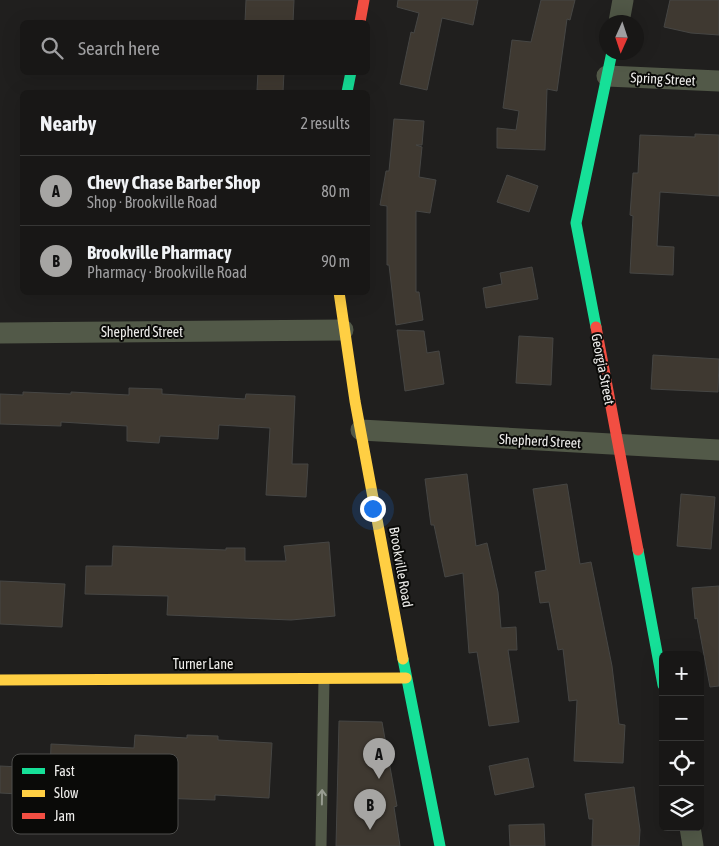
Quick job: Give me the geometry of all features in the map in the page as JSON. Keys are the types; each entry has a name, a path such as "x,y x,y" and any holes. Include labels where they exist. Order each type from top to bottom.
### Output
{"street":[{"path":"360,20 364,0"},
{"path":"620,15 623,0"},
{"name":"Georgia Street","path":"610,60 576,223 659,664"},
{"path":"347,90 350,75"},
{"name":"Spring Street","path":"607,76 719,81"},
{"name":"Brookville Road","path":"339,295 343,330 360,430 406,678 440,846"},
{"name":"Shepherd Street","path":"0,333 343,330"},
{"name":"Shepherd Street","path":"360,430 719,450"},
{"name":"Turner Lane","path":"0,680 406,678"},
{"path":"691,831 693,846"}],"lane":[{"path":"321,846 324,679"}],"building":[{"path":"246,0 294,0 293,20 245,20"},
{"path":"398,0 478,0 473,25 442,18 427,90 400,84 411,32 414,33 419,13 397,7"},
{"path":"541,0 575,0 570,20 567,19 557,91 547,89 545,150 497,148 497,128 516,130 519,111 503,108 512,40 531,42"},
{"path":"670,0 719,0 719,35 691,33 664,27"},
{"path":"258,75 284,75 283,90 257,90"},
{"path":"394,119 424,121 422,145 416,145 422,147 419,177 436,180 430,213 416,211 416,292 419,292 423,320 396,325 389,265 387,265 387,206 380,205 386,171 389,171"},
{"path":"695,134 719,135 719,196 660,192 657,246 674,247 673,275 630,273 633,216 630,215 633,173 638,173 640,135 695,137"},
{"path":"507,175 538,186 529,212 497,202"},
{"path":"532,267 538,299 486,308 483,288 502,284 500,273"},
{"path":"397,330 424,331 427,353 439,351 444,384 405,391"},
{"path":"519,336 553,338 551,385 516,383"},
{"path":"653,355 719,359 718,392 651,389"},
{"path":"129,388 162,389 162,394 245,399 246,394 295,396 292,464 308,464 306,497 266,495 270,428 219,425 218,439 160,436 159,443 127,441 127,426 61,422 61,426 0,424 0,394 23,395 23,392 71,394 71,392 129,395"},
{"path":"467,474 476,546 487,543 498,592 501,628 516,627 517,650 508,650 519,722 489,726 477,652 469,653 463,573 445,577 434,525 431,525 425,479"},
{"path":"567,484 580,564 591,562 612,666 619,724 625,725 623,763 574,761 577,700 569,701 563,649 558,650 549,602 540,603 535,572 546,570 533,489"},
{"path":"681,494 715,497 711,549 677,546"},
{"path":"329,542 335,616 291,620 167,615 168,596 85,594 86,566 112,566 113,546 226,550 226,548 245,548 245,561 286,561 284,546"},
{"path":"0,581 65,584 62,627 0,624"},
{"path":"719,586 719,686 710,687 697,618 695,619 692,588"},
{"path":"339,721 382,722 397,806 394,807 400,846 336,846"},
{"path":"135,735 187,738 187,735 218,736 218,740 272,743 269,798 215,795 215,800 178,799 178,754 51,754 51,744 134,748"},
{"path":"528,758 534,787 495,795 489,766"},
{"path":"0,766 12,767 12,794 0,793"},
{"path":"634,787 640,830 639,846 592,846 593,819 589,819 585,794"},
{"path":"544,824 545,846 510,846 509,825"}],"traffic: fast":[{"path":"596,327 576,223 610,60"},
{"path":"347,90 350,75"},
{"path":"638,550 659,663"},
{"path":"403,659 440,846"}],"traffic: slow":[{"path":"339,295 355,401 403,659"},
{"path":"0,680 406,678"}],"traffic: jam":[{"path":"360,20 364,0"},
{"path":"596,327 638,550"}],"place":[{"name":"Chevy Chase Barber Shop","path":"379,779"},
{"name":"Brookville Pharmacy","path":"370,830"}]}
